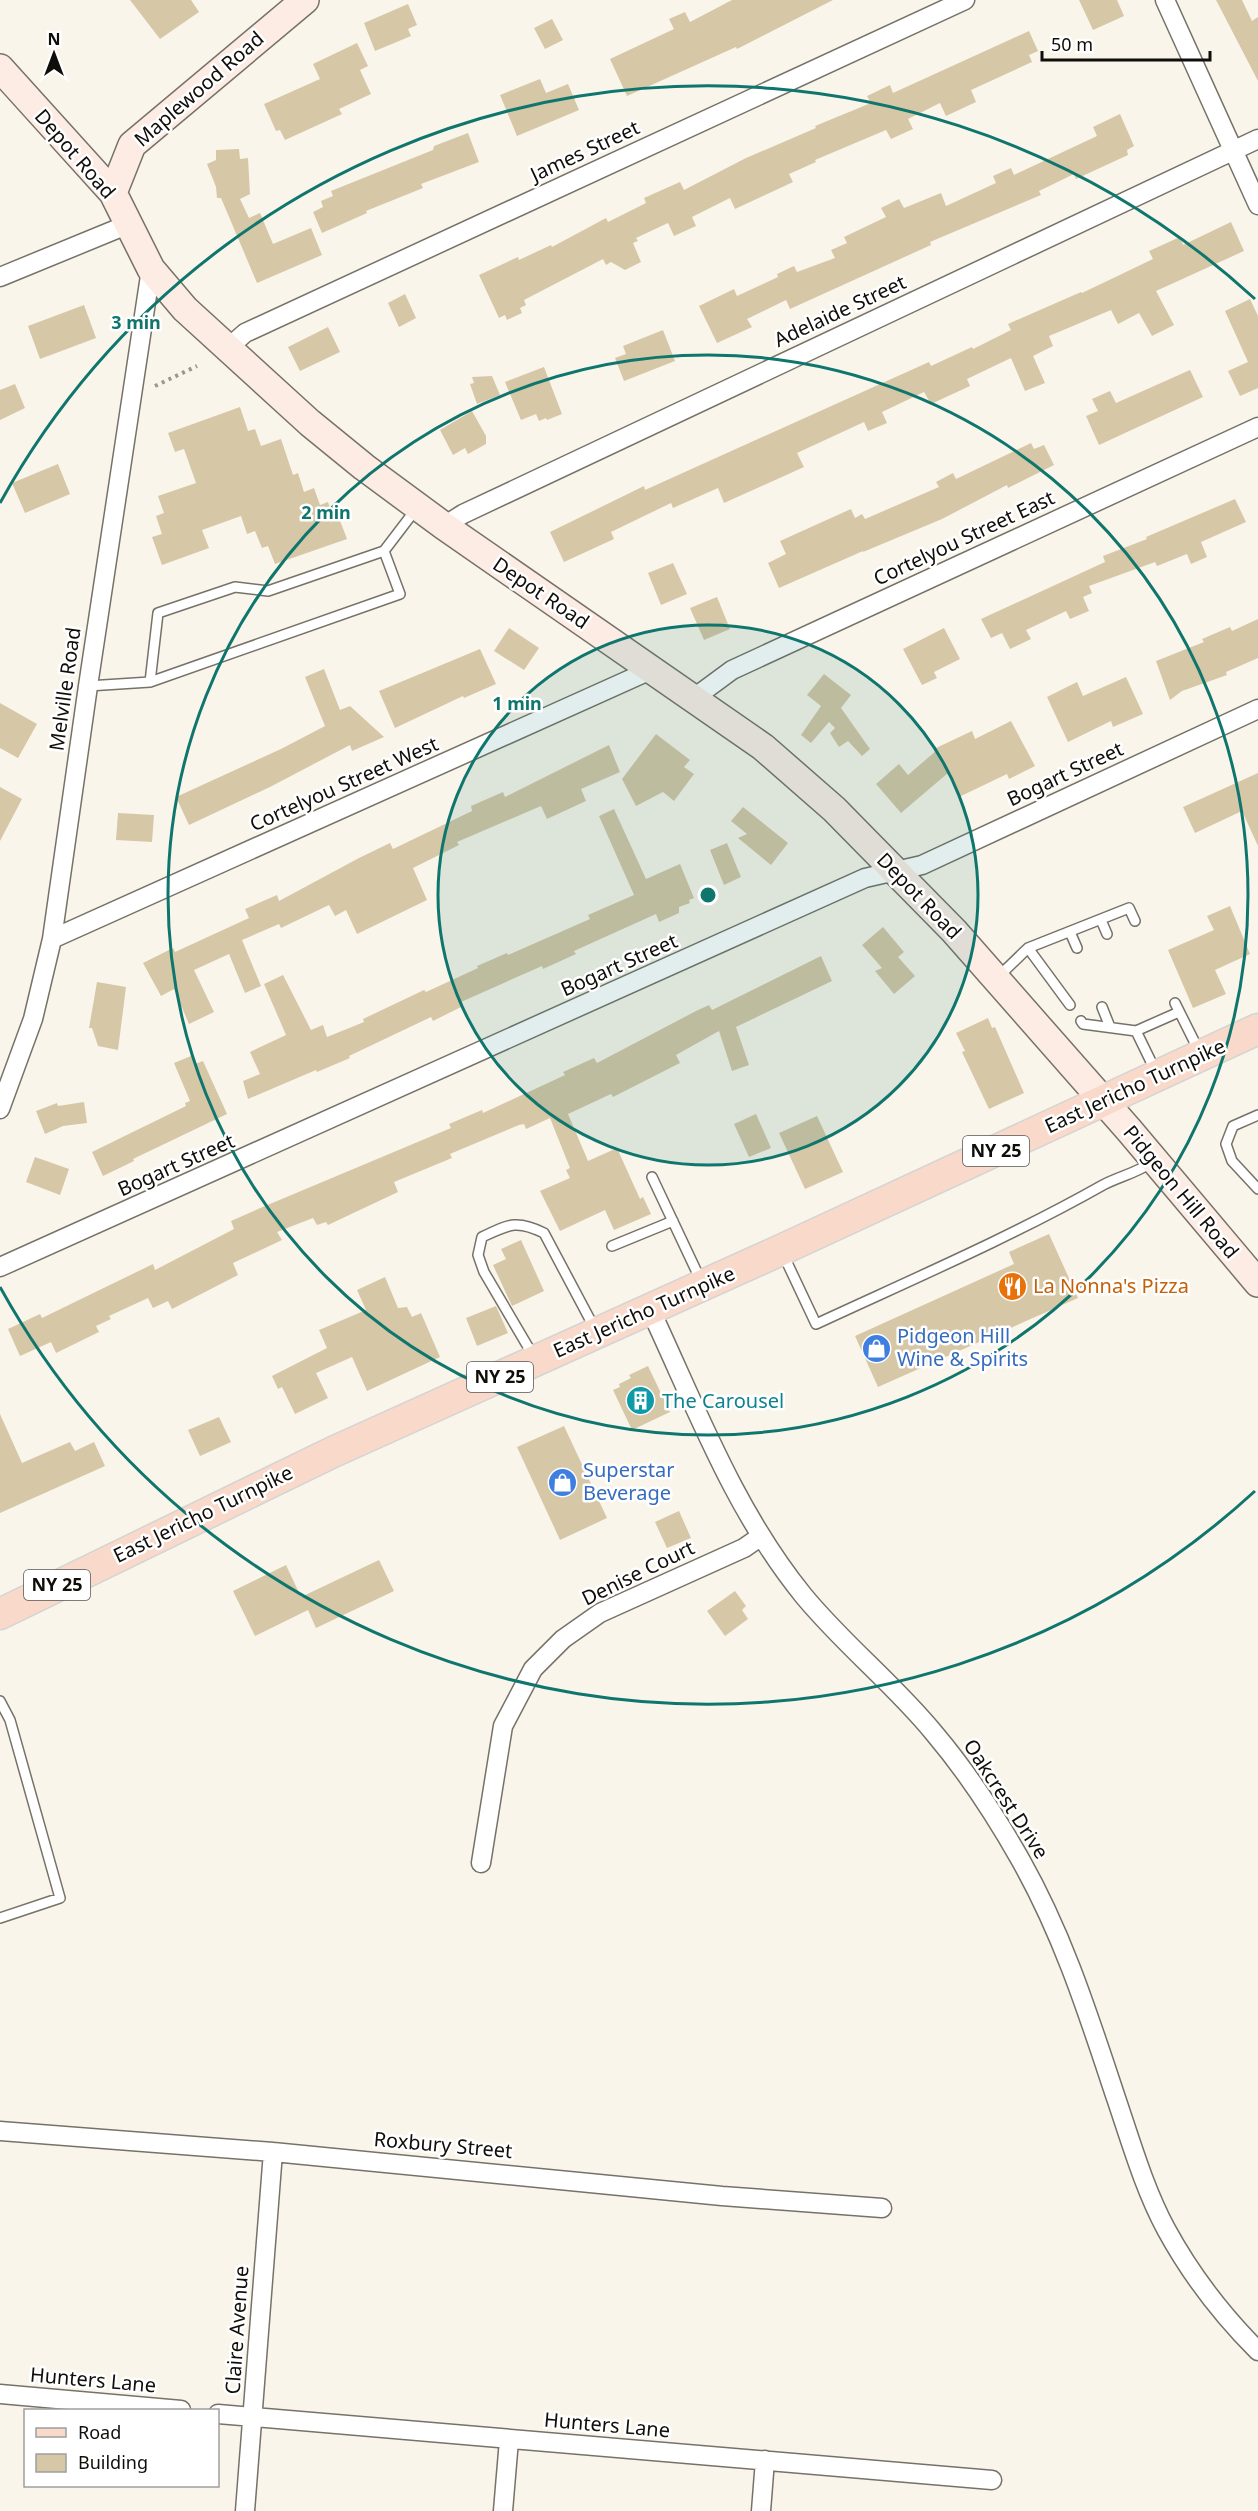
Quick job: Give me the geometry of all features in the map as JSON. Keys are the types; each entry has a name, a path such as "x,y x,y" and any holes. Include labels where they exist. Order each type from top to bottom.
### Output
{"main road":[{"name":"East Jericho Turnpike","path":"0,1614 333,1452 781,1250 1258,1029"}],"street":[{"name":"Maplewood Road","path":"113,193 132,144 305,0"},
{"name":"James Street","path":"228,348 245,333 964,0"},
{"path":"1165,0 1258,206"},
{"name":"Depot Road","path":"0,68 113,193 151,269 184,309 310,423 418,507 763,747 834,809 954,932 1103,1101"},
{"name":"Adelaide Street","path":"444,526 473,509 1258,139"},
{"path":"0,277 129,224"},
{"name":"Melville Road","path":"0,1109 33,1019 52,939 151,269"},
{"name":"Cortelyou Street East","path":"694,698 732,670 1258,427"},
{"name":"Cortelyou Street West","path":"52,939 653,669"},
{"name":"Bogart Street","path":"0,1268 865,878 922,865 1258,709"},
{"name":"Pidgeon Hill Road","path":"1103,1101 1258,1283"},
{"name":"Oakcrest Drive","path":"650,1309 730,1483 760,1538 804,1596 933,1731 972,1781 1018,1856 1049,1911 1077,1981 1141,2174 1166,2229 1203,2289 1233,2326 1258,2351"},
{"name":"Denise Court","path":"481,1863 503,1726 533,1669 563,1639 600,1613 744,1548 760,1538"},
{"name":"Roxbury Street","path":"0,2131 273,2152 722,2196 882,2208"},
{"name":"Claire Avenue","path":"245,2511 273,2152"},
{"name":"Hunters Lane","path":"0,2394 170,2409"},
{"name":"Hunters Lane","path":"219,2414 992,2480"},
{"path":"503,2511 509,2440"},
{"path":"761,2511 765,2460"}],"lane":[{"path":"150,682 158,613 235,587 268,591 384,551 418,507"},
{"path":"88,686 150,682 400,594 384,551"},
{"path":"995,979 1028,948 1129,908 1135,921"},
{"path":"1101,920 1107,934"},
{"path":"1070,932 1077,948"},
{"path":"1028,948 1070,1005"},
{"path":"1081,1021 1083,1024 1136,1031 1149,1021 1177,1007 1201,1055"},
{"path":"1102,1008 1110,1027"},
{"path":"1136,1031 1158,1075"},
{"path":"1258,1115 1233,1126 1226,1144 1232,1161 1258,1188"},
{"path":"781,1250 816,1324 1062,1209 1119,1176 1138,1172 1154,1161"},
{"path":"652,1177 703,1285"},
{"path":"612,1246 673,1221"},
{"path":"536,1361 484,1272 478,1255 482,1237 511,1224 519,1224 544,1233 597,1333"},
{"path":"0,1701 10,1720 60,1898 0,1917"}],"path":[{"path":"155,386 197,366"}],"building":[{"path":"130,0 191,0 199,12 160,39"},
{"path":"732,0 833,0 737,49 736,47 627,96 610,59 674,29 669,19 685,12 690,22"},
{"path":"1079,0 1117,0 1124,16 1093,30"},
{"path":"1216,0 1242,0 1252,21 1258,17 1258,81"},
{"path":"408,4 417,25 408,29 411,36 375,51 364,23"},
{"path":"552,19 563,40 545,49 534,28"},
{"path":"1029,31 1038,51 1029,55 1032,62 971,90 976,102 946,116 940,103 908,119 913,129 891,139 886,130 815,160 816,162 789,174 793,182 735,209 730,198 692,217 696,226 674,236 668,223 636,238 638,241 633,243 641,262 625,270 611,262 606,265 603,259 524,300 526,305 520,308 522,313 507,320 505,315 499,318 479,275 518,257 519,260 551,245 552,247 606,218 608,222 646,203 644,198 680,182 684,190 746,158 871,103 867,96 890,85 893,93"},
{"path":"357,43 368,66 360,70 371,94 339,109 342,114 285,140 280,130 276,131 264,104 320,79 313,64"},
{"path":"540,79 546,93 568,84 579,110 517,136 500,95"},
{"path":"1120,114 1134,146 1127,150 1128,155 1076,179 1074,174 1039,191 1041,195 930,242 931,245 790,309 786,300 747,319 752,327 717,343 699,306 734,289 737,296 778,277 777,274 794,266 797,272 835,258 831,250 847,243 844,237 886,217 881,208 899,199 904,208 941,193 946,206 996,183 993,176 1011,168 1014,175 1097,136 1093,127"},
{"path":"468,133 479,162 421,184 423,188 366,211 367,213 322,233 313,212 323,207 321,201 333,196 331,191 433,150 434,146"},
{"path":"239,149 240,159 248,158 250,194 240,199 249,218 260,213 273,244 311,228 322,255 257,283 221,198 217,198 216,187 207,164 216,160 216,150"},
{"path":"1231,222 1244,251 1156,291 1174,325 1152,336 1139,313 1118,324 1111,310 1049,336 1053,346 1033,356 1045,383 1025,391 1011,358 967,379 970,386 931,404 924,392 882,412 887,423 868,431 864,422 797,453 804,467 724,503 718,488 673,508 671,503 611,532 614,539 564,562 550,532 644,486 645,490 929,362 931,366 972,347 973,349 1011,330 1008,324 1082,293 1153,259 1149,251 1180,237 1183,245"},
{"path":"405,294 416,318 399,327 388,303"},
{"path":"1250,299 1258,316 1258,388 1240,396 1228,371 1248,362 1225,311"},
{"path":"84,305 96,338 40,359 28,326"},
{"path":"328,327 340,352 300,371 288,347"},
{"path":"663,330 675,361 624,381 615,358 626,354 623,346"},
{"path":"544,367 562,414 539,421 536,414 521,420 505,382"},
{"path":"1190,370 1203,397 1099,445 1086,416 1098,411 1092,399 1110,391 1116,403"},
{"path":"492,376 500,395 477,404 470,384 474,383 472,377"},
{"path":"15,384 25,408 0,420 0,390"},
{"path":"240,407 248,431 255,429 261,446 281,439 293,475 298,473 304,492 314,488 320,505 328,502 334,520 339,518 347,539 275,564 268,546 262,548 255,531 247,534 241,516 202,530 209,548 162,565 152,537 162,534 156,516 164,513 158,496 196,483 184,449 175,452 168,433"},
{"path":"472,411 486,436 486,444 468,454 465,448 453,455 440,430"},
{"path":"1031,443 1034,449 1044,445 1054,465 1008,488 1007,485 942,519 779,588 768,563 786,554 780,541 851,509 855,518 862,514 865,519 939,487 936,482 953,473 956,479"},
{"path":"58,464 70,494 25,513 12,483"},
{"path":"1235,499 1246,522 1201,542 1207,557 1191,564 1187,554 1157,566 1155,562 1089,586 1092,593 1083,597 1089,611 1070,619 1066,611 1026,630 1031,639 1010,649 1002,633 991,638 981,619 1105,562 1103,556 1147,539 1146,537"},
{"path":"673,563 687,594 661,605 648,573"},
{"path":"717,597 730,629 704,640 690,608"},
{"path":"1258,619 1258,658 1226,672 1227,675 1182,691 1170,700 1156,661 1204,642 1202,639 1230,627 1232,631"},
{"path":"509,628 539,648 524,670 494,651"},
{"path":"944,628 960,659 934,672 937,678 922,685 903,649"},
{"path":"480,649 496,684 464,698 463,696 395,728 379,691"},
{"path":"324,669 340,710 350,706 384,737 352,751 350,745 270,787 189,825 176,797 281,749 325,726 305,677"},
{"path":"824,674 851,695 841,708 870,749 862,756 848,741 839,747 830,733 835,728 829,722 811,743 801,735 821,706 807,695"},
{"path":"1126,677 1143,714 1113,727 1111,721 1068,742 1047,697 1077,682 1083,696"},
{"path":"0,703 37,724 18,758 0,748"},
{"path":"1011,721 1035,766 1009,779 1007,774 959,797 948,773 901,813 876,784 899,764 908,775 937,750 936,748 972,731 975,739"},
{"path":"656,734 690,760 684,767 694,774 674,801 663,792 636,806 622,779"},
{"path":"609,745 620,772 581,789 586,801 547,819 541,806 457,842 459,845 413,868 427,900 357,934 346,910 335,916 329,905 281,928 279,924 242,940 261,986 245,993 229,954 194,970 214,1012 189,1024 174,989 161,996 143,963 173,948 175,952 249,918 245,909 277,895 279,901 390,843 393,849 472,811 471,806 503,792 505,797"},
{"path":"1258,773 1258,846 1242,811 1195,833 1183,807"},
{"path":"0,787 22,799 0,841"},
{"path":"743,807 788,843 771,865 738,838 747,834 731,821"},
{"path":"614,809 646,879 680,864 694,898 689,900 690,903 679,907 679,913 659,922 656,914 574,951 576,954 543,969 542,966 461,1002 463,1006 433,1021 431,1017 349,1056 350,1058 248,1099 243,1081 260,1074 250,1052 286,1035 264,984 283,975 311,1030 323,1025 327,1037 364,1022 363,1019 478,968 477,966 590,919 588,915 634,895 599,816"},
{"path":"118,813 154,815 152,842 116,840"},
{"path":"727,843 741,877 724,885 710,850"},
{"path":"1230,906 1250,954 1215,970 1226,994 1193,1008 1168,950 1214,930 1207,916"},
{"path":"883,927 904,952 898,957 915,976 894,994 875,971 882,968 862,945"},
{"path":"821,956 832,981 736,1027 749,1065 732,1071 719,1031 676,1055 680,1063 613,1097 611,1094 568,1114 588,1161 617,1148 640,1199 643,1197 651,1214 614,1230 605,1210 560,1231 540,1191 570,1178 566,1170 570,1168 550,1118 526,1129 524,1124 519,1125 450,1154 452,1158 394,1182 398,1192 328,1225 326,1222 317,1225 313,1218 277,1232 282,1240 233,1263 238,1275 172,1309 168,1301 153,1308 148,1298 109,1316 111,1319 96,1326 99,1332 56,1353 51,1342 20,1356 8,1329 40,1314 42,1318 153,1264 155,1270 234,1229 231,1221 451,1128 449,1124 482,1110 483,1113 565,1075 563,1072 594,1058 597,1063 696,1011 709,1005 712,1010"},
{"path":"97,982 126,987 118,1050 98,1046 92,1028 89,1028"},
{"path":"988,1018 992,1028 995,1027 1024,1093 989,1109 962,1052 965,1051 956,1033"},
{"path":"191,1056 195,1064 203,1061 227,1114 103,1176 92,1152 186,1106 185,1103 190,1101 174,1063"},
{"path":"84,1102 87,1123 63,1126 45,1134 36,1111 57,1103 58,1106"},
{"path":"756,1114 771,1148 749,1157 734,1124"},
{"path":"817,1116 843,1172 805,1189 779,1133"},
{"path":"35,1157 69,1169 60,1195 26,1182"},
{"path":"1049,1234 1078,1298 878,1387 855,1336 1014,1264 1009,1252"},
{"path":"521,1240 544,1291 512,1306 493,1265 506,1259 501,1249"},
{"path":"385,1277 398,1308 407,1307 412,1317 421,1313 440,1357 367,1391 352,1357 316,1373 328,1398 295,1414 282,1387 278,1389 272,1376 327,1348 319,1330 366,1310 357,1290"},
{"path":"496,1306 508,1333 477,1346 466,1318"},
{"name":"The Carousel","path":"648,1366 670,1412 632,1430 613,1390 631,1378 629,1375"},
{"path":"0,1414 22,1463 70,1442 75,1451 94,1442 105,1466 0,1513"},
{"path":"219,1417 231,1442 200,1456 188,1430"},
{"name":"Superstar Beverage","path":"564,1426 607,1518 560,1540 517,1447"},
{"path":"679,1511 691,1538 667,1548 655,1522"},
{"path":"379,1560 394,1591 316,1628 308,1610 255,1636 233,1591 286,1565 301,1597"},
{"path":"735,1591 746,1606 742,1610 748,1619 725,1636 707,1611"}],"place":[{"name":"La Nonna's Pizza","path":"1012,1286"},
{"name":"Pidgeon Hill Wine & Spirits","path":"876,1348"},
{"name":"The Carousel","path":"641,1401"},
{"name":"Superstar Beverage","path":"562,1482"}]}
